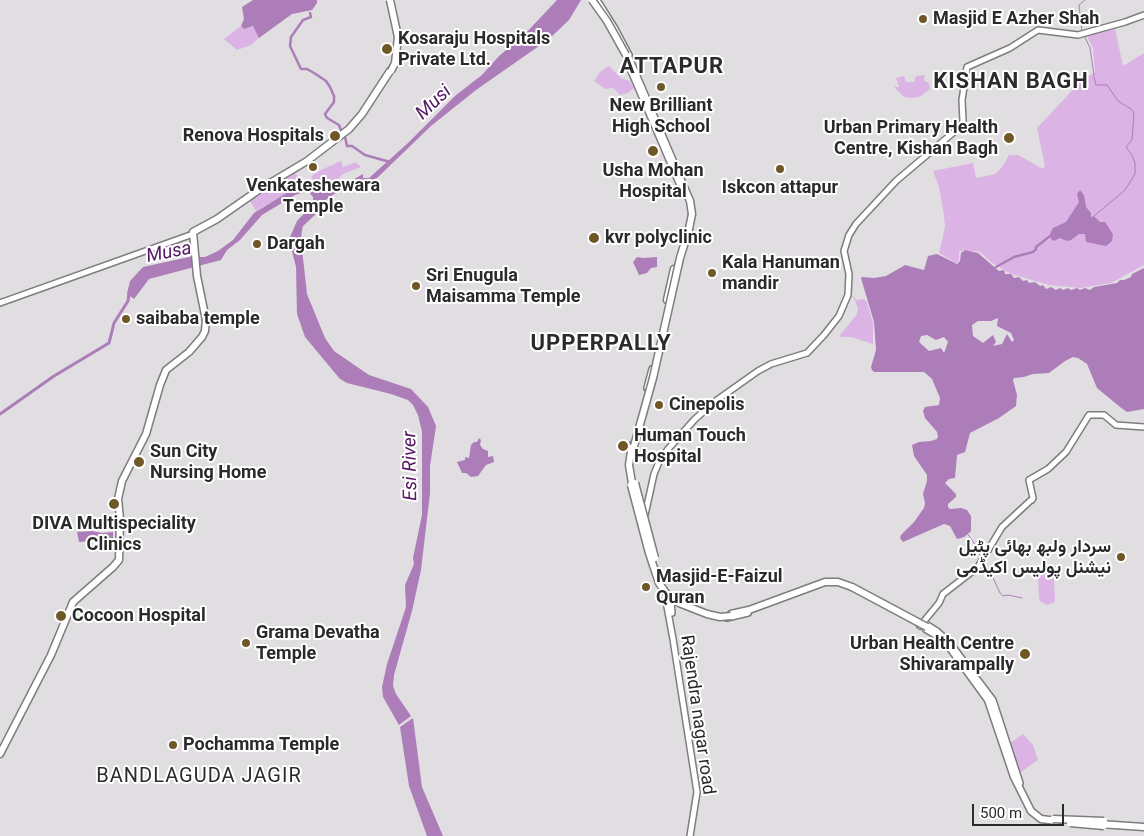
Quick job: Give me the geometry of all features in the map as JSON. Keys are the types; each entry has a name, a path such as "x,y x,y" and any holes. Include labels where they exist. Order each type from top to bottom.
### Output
{"highway":[{"path":"194,235 261,190 306,164 350,130 363,114 395,63 398,37 390,0"},
{"path":"594,0 624,48 687,195 692,211 675,293 670,298"},
{"path":"194,235 254,192 307,161 349,129 362,114 390,73"},
{"path":"670,298 678,252 688,228"},
{"path":"688,228 678,258 651,378 630,458 631,481 658,577 666,593 676,602 720,617 750,611 822,584 838,583 867,595 934,633 950,648 990,703 1014,777 1029,809 1039,818 1144,827"},
{"path":"0,754 51,655 72,602 113,568 119,560 120,519 118,499 122,481 146,434 160,384 166,370 189,352 205,331 206,320 194,235"},
{"path":"0,758 52,659 75,602 121,562 123,554 120,499 122,485 146,440 166,374 191,354 205,338 208,331 209,325 198,274"},
{"path":"631,452 628,467 658,577"},
{"path":"1053,819 1144,827"}],"main road":[{"path":"390,0 397,27 390,73"},
{"path":"594,0 621,40 638,75 690,201 692,211 670,298 663,316 650,385 642,404 629,462 630,478 662,590 670,600 680,606 716,618 725,618 749,613 825,585 836,584 866,596 921,625"},
{"path":"645,515 654,474 668,449 686,428 708,406 758,371 771,364 807,353 839,316 848,294 849,274 844,251 849,234 896,181 961,126 967,67 1010,48 1038,30 1068,35 1082,34 1144,15"},
{"path":"0,302 194,235"},
{"path":"670,298 668,323 631,452 636,492 659,576 670,600 706,611 724,614 750,608 832,579 846,582 868,592 921,625 948,646 988,702 1013,778 1033,815 1045,820 1144,827"},
{"path":"921,625 939,603 943,594 978,567 1006,522 1033,498 1029,480 1048,469 1066,452 1083,423 1091,414 1104,415 1117,425 1144,428"},
{"name":"Rajendra nagar road","path":"670,600 699,790 691,836"}],"shaded area":[{"path":"253,0 317,0 317,3 312,10 292,14 259,38 253,26 244,29 241,26 244,19 242,7"},
{"path":"557,0 581,0 569,20 549,39 476,90 431,126 377,178 334,194 323,202 316,214 303,226 302,230 301,240 307,294 325,338 334,351 369,375 411,389 428,407 436,426 430,466 430,493 421,570 394,675 393,686 396,694 411,716 399,725 383,697 382,687 387,664 406,607 405,585 414,564 413,558 422,515 422,432 418,415 408,400 347,383 340,379 305,337 297,314 296,267 290,237 297,221 313,204 313,197 308,191 295,195 262,215 240,240 227,250 221,260 149,279 134,299 127,294 130,281 143,267 189,257 205,257 218,251 233,240 254,213 288,192 316,183 349,182 363,174 363,178 369,178 408,143 456,95 482,75"},
{"path":"241,26 244,29 253,26 260,37 251,45 237,50 224,39"},
{"path":"1115,29 1123,66 1144,53 1144,265 1111,283 1081,288 1049,285 1011,274 992,263 980,252 964,250 959,252 959,261 956,263 939,253 945,227 939,187 933,171 973,163 976,178 995,174 1009,155 1018,155 1043,169 1045,166 1037,128 1081,81 1095,72 1093,48 1087,36"},
{"path":"609,66 621,78 630,81 634,88 628,93 620,95 613,88 605,89 594,81 601,71"},
{"path":"925,75 924,81 929,83 930,89 921,96 913,98 904,97 894,87 899,87 896,78 904,76 906,82 914,82 916,76"},
{"path":"341,161 343,167 356,162 361,167 343,174 336,181 328,179 313,182 312,176"},
{"path":"295,173 305,185 288,192 256,211 250,201"},
{"path":"1080,190 1084,195 1086,207 1091,213 1091,217 1094,216 1100,222 1105,222 1113,234 1112,241 1106,246 1086,242 1085,234 1079,234 1067,241 1060,238 1054,241 1051,239 1050,234 1053,228 1066,222 1079,202 1077,194"},
{"path":"965,250 978,253 999,271 1004,270 1005,274 1011,274 1014,278 1019,277 1023,281 1027,280 1029,283 1035,282 1040,286 1043,285 1046,289 1051,287 1056,290 1060,288 1071,290 1077,288 1080,290 1085,288 1090,290 1094,287 1117,283 1120,280 1131,277 1132,274 1144,268 1144,409 1127,412 1120,407 1097,388 1087,364 1078,358 1073,357 1065,361 1049,373 1014,378 1017,395 1016,406 999,418 970,433 965,452 957,455 955,478 949,479 945,483 956,494 956,497 948,504 948,507 950,509 961,508 967,510 971,516 971,531 964,537 957,539 950,526 944,524 903,542 900,538 901,535 914,522 924,508 925,503 923,494 927,475 914,456 912,445 937,439 937,432 925,418 923,411 925,407 939,405 940,398 932,379 924,372 874,372 872,370 871,367 876,350 874,322 861,278 886,276 905,265 924,270 928,256 937,254 957,264 960,261 961,253","holes":["998,318 997,326 1011,333 1014,340 1012,342 1007,334 1002,344 993,346 996,342 993,335 983,343 973,336 972,325 978,321 991,321","927,335 936,340 944,337 948,342 944,353 941,348 929,351 919,342 921,336"]},
{"path":"637,257 657,257 657,267 651,268 647,273 639,275 633,262"},
{"path":"851,295 857,300 864,299 867,302 873,323 873,344 851,337 841,337 840,335 857,314 858,309"},
{"path":"479,438 481,440 480,445 488,451 488,457 493,456 494,462 486,465 478,476 471,477 466,473 462,473 457,462 465,460 465,457 469,458 471,445 477,442"},
{"path":"92,531 102,533 113,532 113,539 79,542 77,532"},
{"path":"1044,572 1051,573 1054,579 1055,602 1047,605 1040,601 1039,598 1038,577"},
{"path":"413,718 422,787 443,836 427,836 409,786 400,727"},
{"path":"1023,734 1033,745 1038,760 1018,774 1010,743"}],"waterway":[{"path":"1082,32 1079,5 1085,0"},
{"path":"310,13 311,17 303,20 291,37 290,46 301,69 307,69 314,73 326,81 330,87 334,96 334,102 325,114 327,118 339,125 342,133"},
{"path":"1084,35 1090,48 1094,75"},
{"path":"1094,77 1096,85 1107,85 1118,101 1134,113 1132,140 1126,147 1135,163 1135,174 1125,190 1094,216"},
{"path":"345,137 347,146 352,146 365,155 390,162"},
{"path":"1036,247 1050,236"},
{"path":"996,267 1014,257 1033,252 1036,249"},
{"name":"Musa","path":"0,414 54,376 109,343 114,323 128,301 129,293"},
{"path":"967,533 976,546 981,558"},
{"path":"983,563 989,569 1003,596 1008,595 1022,598"}],"place":[{"name":"Masjid E Azher Shah","path":"923,19"},
{"name":"Kosaraju Hospitals Private Ltd.","path":"387,49"},
{"name":"New Brilliant High School","path":"661,87"},
{"name":"Renova Hospitals","path":"335,136"},
{"name":"Urban Primary Health Centre, Kishan Bagh","path":"1009,138"},
{"name":"Usha Mohan Hospital","path":"653,151"},
{"name":"Venkateshewara Temple","path":"313,167"},
{"name":"Iskcon attapur","path":"780,169"},
{"name":"kvr polyclinic","path":"594,238"},
{"name":"Dargah","path":"257,244"},
{"name":"Kala Hanuman mandir","path":"712,273"},
{"name":"Sri Enugula Maisamma Temple","path":"416,286"},
{"name":"saibaba temple","path":"126,319"},
{"name":"Cinepolis","path":"659,405"},
{"name":"Human Touch Hospital","path":"623,446"},
{"name":"Sun City Nursing Home","path":"139,462"},
{"name":"DIVA Multispeciality Clinics","path":"114,504"},
{"name":"سردار ولبھ بھائی پٹیل نیشنل پولیس اکیڈمی","path":"1121,557"},
{"name":"Masjid-E-Faizul Quran","path":"646,587"},
{"name":"Cocoon Hospital","path":"61,616"},
{"name":"Grama Devatha Temple","path":"246,643"},
{"name":"Urban Health Centre Shivarampally","path":"1025,654"},
{"name":"Pochamma Temple","path":"173,745"}],"district":[{"name":"ATTAPUR","path":"672,67"},
{"name":"KISHAN BAGH","path":"1011,82"},
{"name":"UPPERPALLY","path":"601,344"},
{"name":"BANDLAGUDA JAGIR","path":"199,777"}],"water label":[{"name":"Musi","path":"434,103"},
{"name":"Esi River","path":"411,466"}]}
